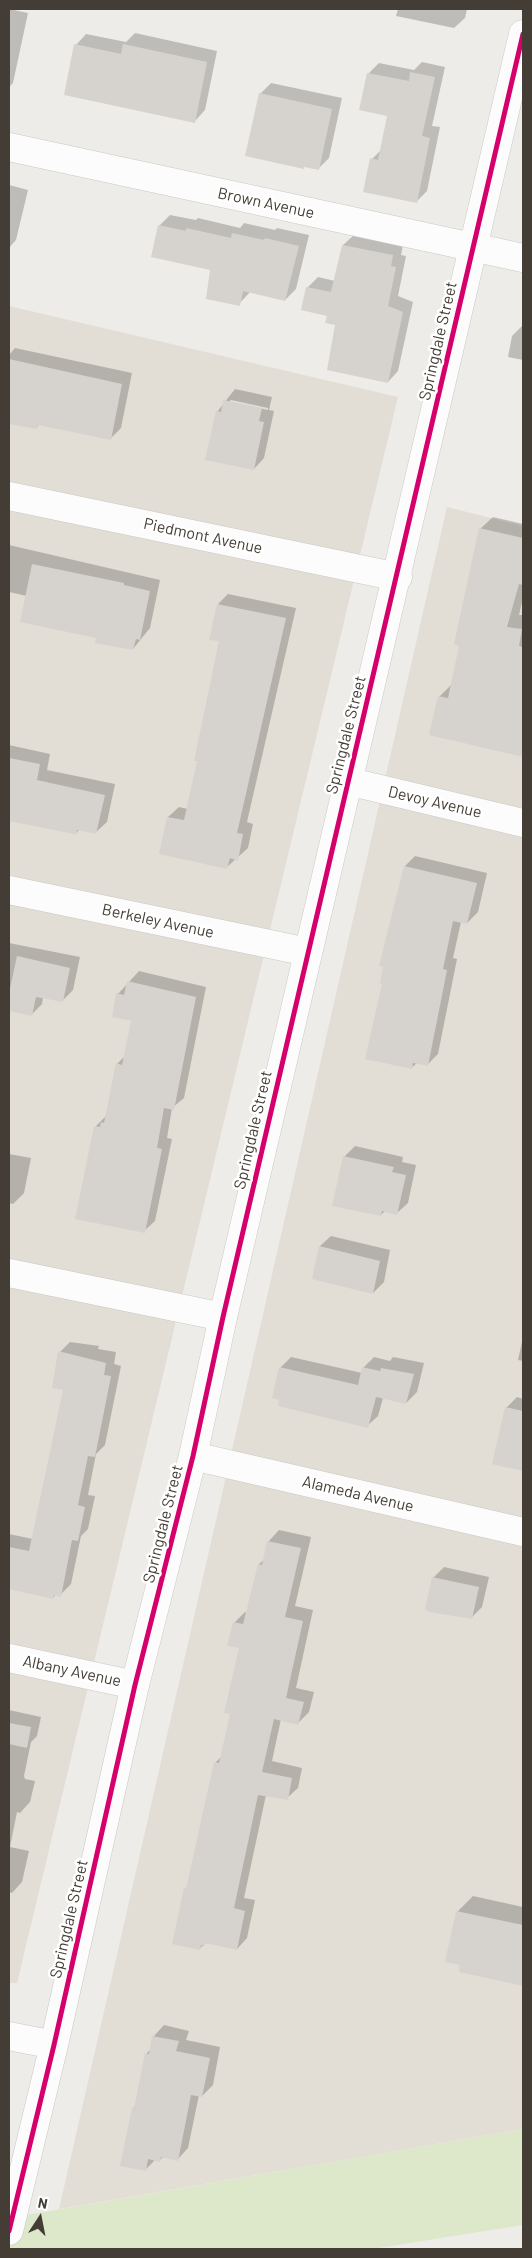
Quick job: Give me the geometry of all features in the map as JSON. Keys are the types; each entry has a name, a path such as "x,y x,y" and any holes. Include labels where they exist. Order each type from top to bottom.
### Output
{"street":[{"name":"Springdale Street","path":"9,2231 54,2045 135,1685 193,1456 223,1317 348,781 398,577 472,248 523,34"},
{"name":"Brown Avenue","path":"9,148 523,258"},
{"name":"Piedmont Avenue","path":"9,496 398,577"},
{"name":"Devoy Avenue","path":"348,781 523,823"},
{"name":"Berkeley Avenue","path":"9,890 308,952"},
{"path":"9,1273 223,1317"},
{"name":"Alameda Avenue","path":"193,1456 523,1532"},
{"name":"Albany Avenue","path":"9,1658 135,1685"},
{"path":"9,2036 54,2045"}],"shaded area":[{"path":"9,306 398,397 17,1983 9,1983"},
{"path":"447,507 523,526 523,2129 59,2209"}],"green space":[{"path":"523,2129 523,2225 372,2249 9,2249 9,2218"}],"building":[{"path":"74,44 121,54 123,44 207,62 195,123 64,95"},
{"path":"410,72 435,77 422,136 430,138 417,203 363,192 370,158 378,160 387,116 359,110 367,73 409,81"},
{"path":"259,93 332,109 319,170 304,167 304,169 245,156"},
{"path":"158,225 186,231 186,228 231,238 232,233 299,246 285,301 243,291 240,306 206,299 210,270 151,257"},
{"path":"342,245 393,255 391,266 396,267 388,306 403,312 388,383 327,370 335,325 325,323 327,316 301,310 306,287 331,292"},
{"path":"9,359 122,384 111,440 38,425 37,429 9,424"},
{"path":"223,400 262,408 259,421 264,422 254,470 205,460 216,411 221,412"},
{"path":"479,528 523,538 523,585 519,584 507,627 522,629 519,646 523,647 523,757 429,735 438,696 448,698 459,646 454,644"},
{"path":"32,564 124,583 124,585 150,591 140,640 136,639 133,650 95,643 96,638 20,622"},
{"path":"217,604 286,618 237,833 243,834 238,861 230,858 227,869 159,854 167,817 184,820 197,761 194,761 219,641 209,640"},
{"path":"9,758 40,764 37,780 105,795 96,834 77,830 76,835 9,821"},
{"path":"404,866 477,883 467,924 453,921 443,969 447,970 428,1066 413,1063 412,1069 365,1059 382,984 380,983 383,967 379,966"},
{"path":"17,956 70,968 63,1002 36,997 32,1016 9,1011 9,993"},
{"path":"127,981 196,997 174,1110 164,1108 157,1148 162,1149 145,1233 75,1219 94,1126 100,1127 101,1122 104,1123 116,1063 122,1065 131,1021 112,1017 116,993 124,995"},
{"path":"343,1156 394,1167 392,1172 406,1175 397,1215 382,1211 381,1216 332,1206"},
{"path":"319,1246 380,1261 373,1294 312,1279"},
{"path":"58,1351 106,1363 104,1375 111,1376 95,1457 88,1456 78,1505 85,1507 78,1541 72,1540 61,1597 54,1595 53,1599 9,1589 9,1547 29,1551 63,1390 52,1388"},
{"path":"279,1367 358,1385 362,1367 380,1371 381,1368 414,1374 406,1404 376,1397 368,1428 278,1406 279,1400 272,1398"},
{"path":"505,1407 523,1411 523,1471 492,1464"},
{"path":"267,1541 301,1548 285,1617 303,1621 286,1698 304,1702 298,1725 274,1719 262,1772 292,1778 288,1800 258,1795 234,1908 245,1911 237,1950 205,1943 205,1946 201,1945 200,1950 172,1944 214,1762 219,1763 230,1714 224,1713 239,1648 227,1646 233,1622 243,1624 258,1564 262,1565"},
{"path":"432,1577 479,1587 472,1619 429,1612 425,1609"},
{"path":"9,1723 31,1727 27,1748 9,1744"},
{"path":"456,1911 523,1925 523,1986 459,1972 460,1965 445,1962"},
{"path":"152,2036 179,2041 176,2051 210,2058 202,2097 191,2095 178,2161 161,2157 160,2162 148,2159 146,2171 120,2166 145,2053 149,2054"}],"cycle path":[{"path":"9,2231 54,2045 135,1685 193,1456 223,1317 523,34"}]}
